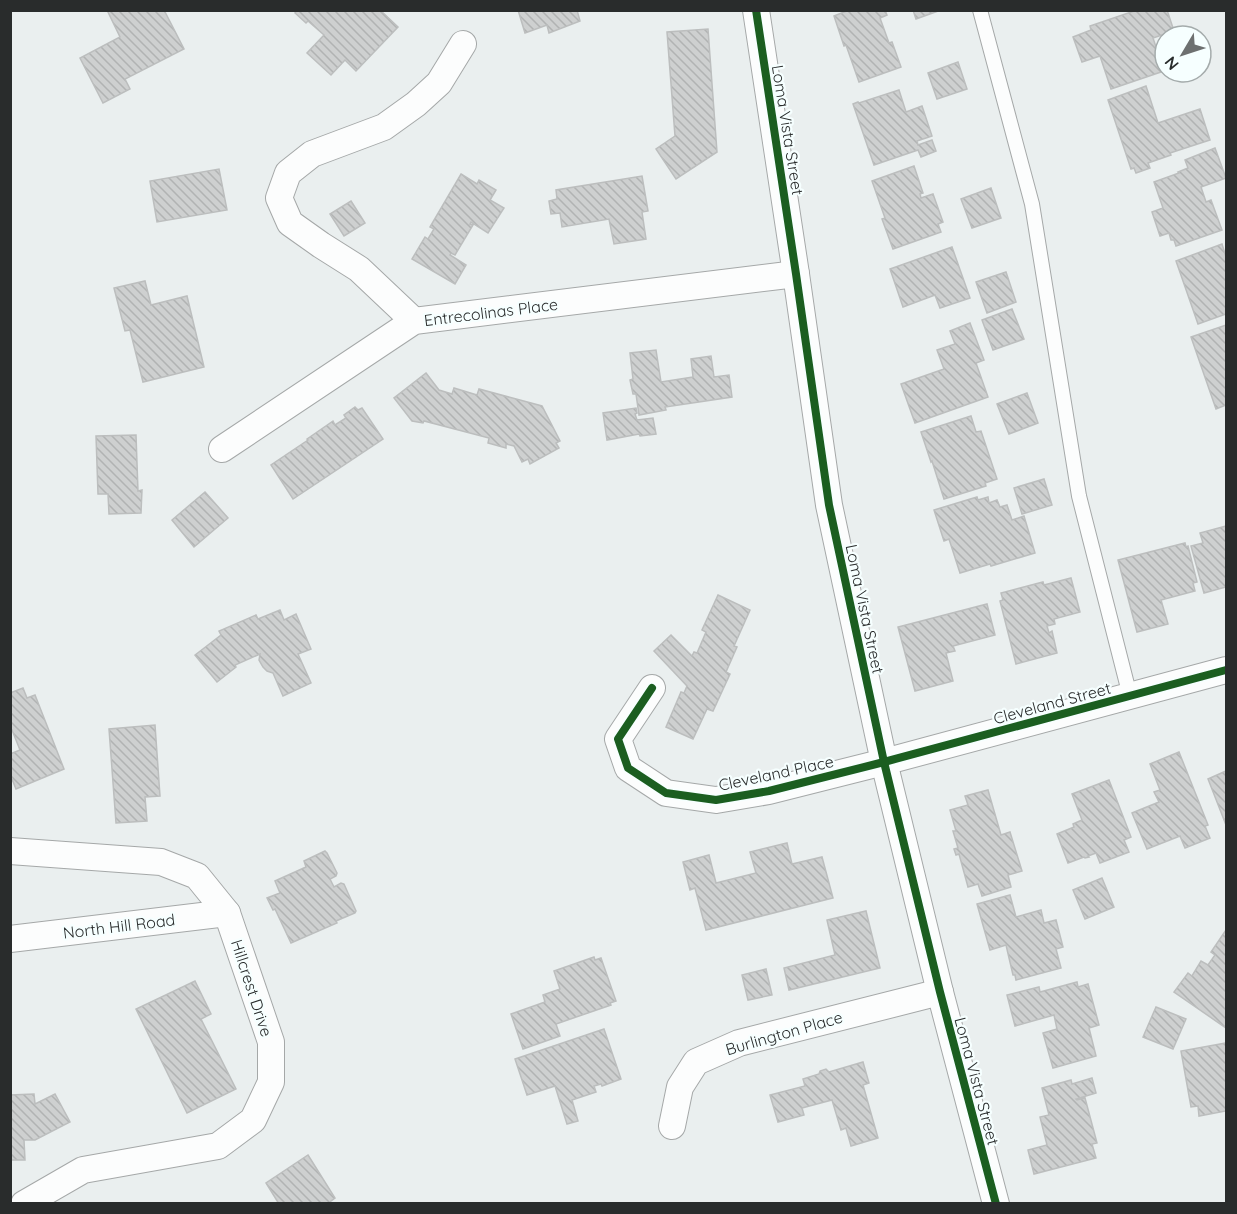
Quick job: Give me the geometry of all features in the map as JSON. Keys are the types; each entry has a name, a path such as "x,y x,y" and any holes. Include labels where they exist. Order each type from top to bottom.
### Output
{"street":[{"name":"Loma Vista Street","path":"756,10 829,505 884,762 940,992 996,1203"},
{"path":"414,321 359,269 290,223 279,198 288,173 312,154 384,127 416,104 439,83 463,44"},
{"name":"Entrecolinas Place","path":"222,449 414,321 796,274"},
{"name":"Cleveland Street","path":"884,762 1227,670"},
{"name":"Cleveland Place","path":"652,688 618,739 628,768 666,793 716,800 769,791 884,762"},
{"name":"Hillcrest Drive","path":"10,851 161,862 197,876 227,913 271,1042 271,1082 253,1120 218,1146 83,1170 24,1203"},
{"name":"North Hill Road","path":"10,939 227,913"},
{"name":"Burlington Place","path":"672,1126 680,1087 696,1062 739,1043 940,992"}],"lane":[{"path":"980,10 1032,204 1079,496 1130,696"}],"building":[{"path":"107,10 164,10 184,49 125,79 130,89 103,103 80,58 120,37"},
{"path":"297,10 380,10 398,27 356,71 345,60 331,75 307,53 324,35 295,13"},
{"path":"518,10 577,10 580,21 549,33 547,25 525,33"},
{"path":"849,10 885,10 887,15 880,18 901,67 859,82 834,16"},
{"path":"913,10 941,10 916,19"},
{"path":"1137,10 1167,10 1172,24 1153,24 1153,75 1111,89 1100,56 1082,62 1073,37 1091,30 1090,26"},
{"path":"708,29 717,152 676,179 656,149 675,136 667,32"},
{"path":"958,62 967,89 937,99 928,73"},
{"path":"1146,86 1158,123 1200,109 1210,140 1170,153 1171,155 1148,163 1150,168 1136,173 1134,168 1131,169 1108,100"},
{"path":"899,90 906,112 922,106 932,136 917,141 918,145 932,140 936,151 921,157 918,150 874,165 853,104"},
{"path":"1215,148 1226,178 1201,187 1206,202 1211,200 1222,230 1176,246 1169,233 1160,236 1152,212 1163,208 1154,182 1188,168 1185,160"},
{"path":"914,166 923,193 920,194 921,198 933,194 943,222 938,224 941,232 893,249 872,181"},
{"path":"219,169 227,210 157,222 150,181"},
{"path":"461,174 477,184 479,180 496,190 490,200 504,208 488,233 471,222 470,224 473,225 455,255 451,253 450,255 466,265 455,284 412,259 425,237 428,239 434,229 430,227"},
{"path":"642,176 648,211 642,212 646,239 614,244 609,219 562,227 560,213 551,214 549,201 557,199 556,190"},
{"path":"991,188 1001,218 972,228 961,199"},
{"path":"351,201 365,223 344,236 330,214"},
{"path":"1222,244 1226,257 1226,314 1198,324 1176,261"},
{"path":"952,247 970,298 940,308 935,295 903,307 890,269"},
{"path":"1006,272 1016,302 987,313 976,282"},
{"path":"145,281 151,305 187,296 204,367 143,382 130,330 125,331 114,288"},
{"path":"1012,309 1024,339 993,350 982,320"},
{"path":"970,323 984,360 976,363 988,397 915,423 901,384 944,369 937,350 955,344 950,331"},
{"path":"1226,325 1226,405 1216,409 1191,337"},
{"path":"656,350 661,382 693,377 691,359 711,356 714,377 729,375 732,397 665,407 666,410 639,415 636,394 633,394 630,380 633,379 630,353"},
{"path":"426,373 439,390 452,394 454,388 477,395 479,389 542,406 560,441 556,443 559,448 530,464 528,459 522,462 514,446 506,444 506,448 488,443 489,438 424,421 423,423 412,421 394,398"},
{"path":"1027,393 1038,423 1009,434 997,404"},
{"path":"355,407 358,410 362,408 383,439 293,499 271,465 333,421 335,425 346,418 344,415"},
{"path":"636,408 637,420 653,418 656,434 640,436 639,434 607,440 603,413"},
{"path":"971,416 976,432 981,431 997,479 985,483 986,486 944,499 921,432"},
{"path":"136,435 138,491 142,490 141,513 109,514 108,494 98,494 96,436"},
{"path":"1044,479 1052,505 1022,514 1014,488"},
{"path":"205,492 228,518 194,547 172,520"},
{"path":"977,497 978,500 988,497 989,503 997,500 1000,507 1007,505 1012,520 1024,516 1035,553 960,573 949,539 944,541 934,510"},
{"path":"1226,526 1226,587 1204,593 1191,546 1203,543 1200,533"},
{"path":"1185,543 1186,547 1188,546 1197,582 1193,583 1195,591 1161,600 1168,624 1137,632 1118,560"},
{"path":"1071,578 1080,612 1054,619 1055,624 1047,626 1049,633 1052,631 1057,653 1016,664 1000,601 1003,600 1001,593 1043,582 1044,585"},
{"path":"718,595 750,610 734,646 737,647 726,672 730,674 713,711 707,709 693,739 666,727 681,692 684,693 687,686 654,651 671,635 692,656 694,652 697,653 706,632 702,630"},
{"path":"987,604 995,635 953,646 955,651 946,653 953,681 915,691 898,627"},
{"path":"280,610 284,620 296,614 311,649 298,654 311,683 283,696 273,673 267,671 259,660 260,654 235,665 236,667 217,682 195,655 221,635 219,631 256,615 258,619"},
{"path":"23,688 27,698 35,695 64,769 16,789 10,774 10,754 20,750 12,730 10,731 10,693"},
{"path":"155,725 160,796 145,797 147,821 116,823 109,729"},
{"path":"1179,752 1208,825 1205,826 1210,838 1185,848 1180,836 1147,849 1132,813 1159,802 1154,792 1160,790 1150,764"},
{"path":"1226,771 1226,825 1208,779"},
{"path":"1109,780 1131,837 1124,840 1129,852 1100,863 1096,853 1068,863 1057,834 1074,827 1073,824 1082,820 1072,794"},
{"path":"988,790 1001,835 1010,832 1022,871 1008,875 1011,887 982,896 978,884 968,887 959,854 956,855 954,849 958,848 953,831 956,831 950,810 968,805 965,796"},
{"path":"787,843 792,864 822,857 833,898 706,930 695,888 690,890 683,862 709,855 716,883 756,873 750,852"},
{"path":"325,851 337,873 330,879 334,887 341,883 344,884 356,911 336,921 337,923 291,943 275,909 273,910 267,898 280,893 275,881 306,867 304,861"},
{"path":"1102,878 1114,907 1085,919 1073,890"},
{"path":"1010,895 1016,917 1041,910 1044,923 1056,920 1063,947 1056,949 1061,968 1016,980 1006,945 990,950 977,904"},
{"path":"866,911 880,968 789,990 784,968 835,955 827,920"},
{"path":"1226,930 1226,1028 1174,992 1188,973 1192,976 1201,961 1208,965 1215,955 1211,952"},
{"path":"594,957 595,960 601,958 616,1001 610,1003 611,1005 556,1024 560,1036 523,1049 511,1014 545,1002 543,995 560,989 554,971"},
{"path":"766,969 772,995 748,1000 742,975"},
{"path":"195,981 211,1014 201,1019 236,1089 187,1113 136,1009"},
{"path":"1077,982 1078,987 1088,984 1099,1025 1089,1028 1096,1056 1053,1068 1043,1033 1057,1029 1054,1015 1015,1026 1007,995 1039,987 1040,992"},
{"path":"1156,1007 1186,1019 1173,1049 1143,1037"},
{"path":"604,1029 621,1079 602,1086 601,1084 594,1086 596,1092 572,1100 578,1121 567,1124 555,1086 527,1095 515,1059"},
{"path":"1226,1043 1226,1111 1199,1116 1198,1106 1191,1107 1181,1051"},
{"path":"863,1062 869,1083 863,1085 878,1138 851,1146 846,1128 841,1130 832,1100 802,1108 804,1115 778,1122 770,1095 805,1086 803,1079 819,1074 820,1071 826,1069 829,1072"},
{"path":"1092,1078 1096,1093 1076,1099 1085,1098 1097,1143 1092,1144 1096,1158 1034,1174 1028,1150 1047,1145 1040,1117 1049,1115 1042,1088 1071,1080 1072,1084"},
{"path":"34,1094 35,1104 55,1094 70,1122 35,1140 24,1140 25,1160 10,1160 10,1095"},
{"path":"308,1155 335,1198 327,1204 279,1204 266,1183"}],"cycle path":[{"path":"756,10 829,505 884,762 940,992 996,1204"},
{"path":"652,688 618,739 628,768 666,793 716,800 769,791 884,762 1226,670"}]}
